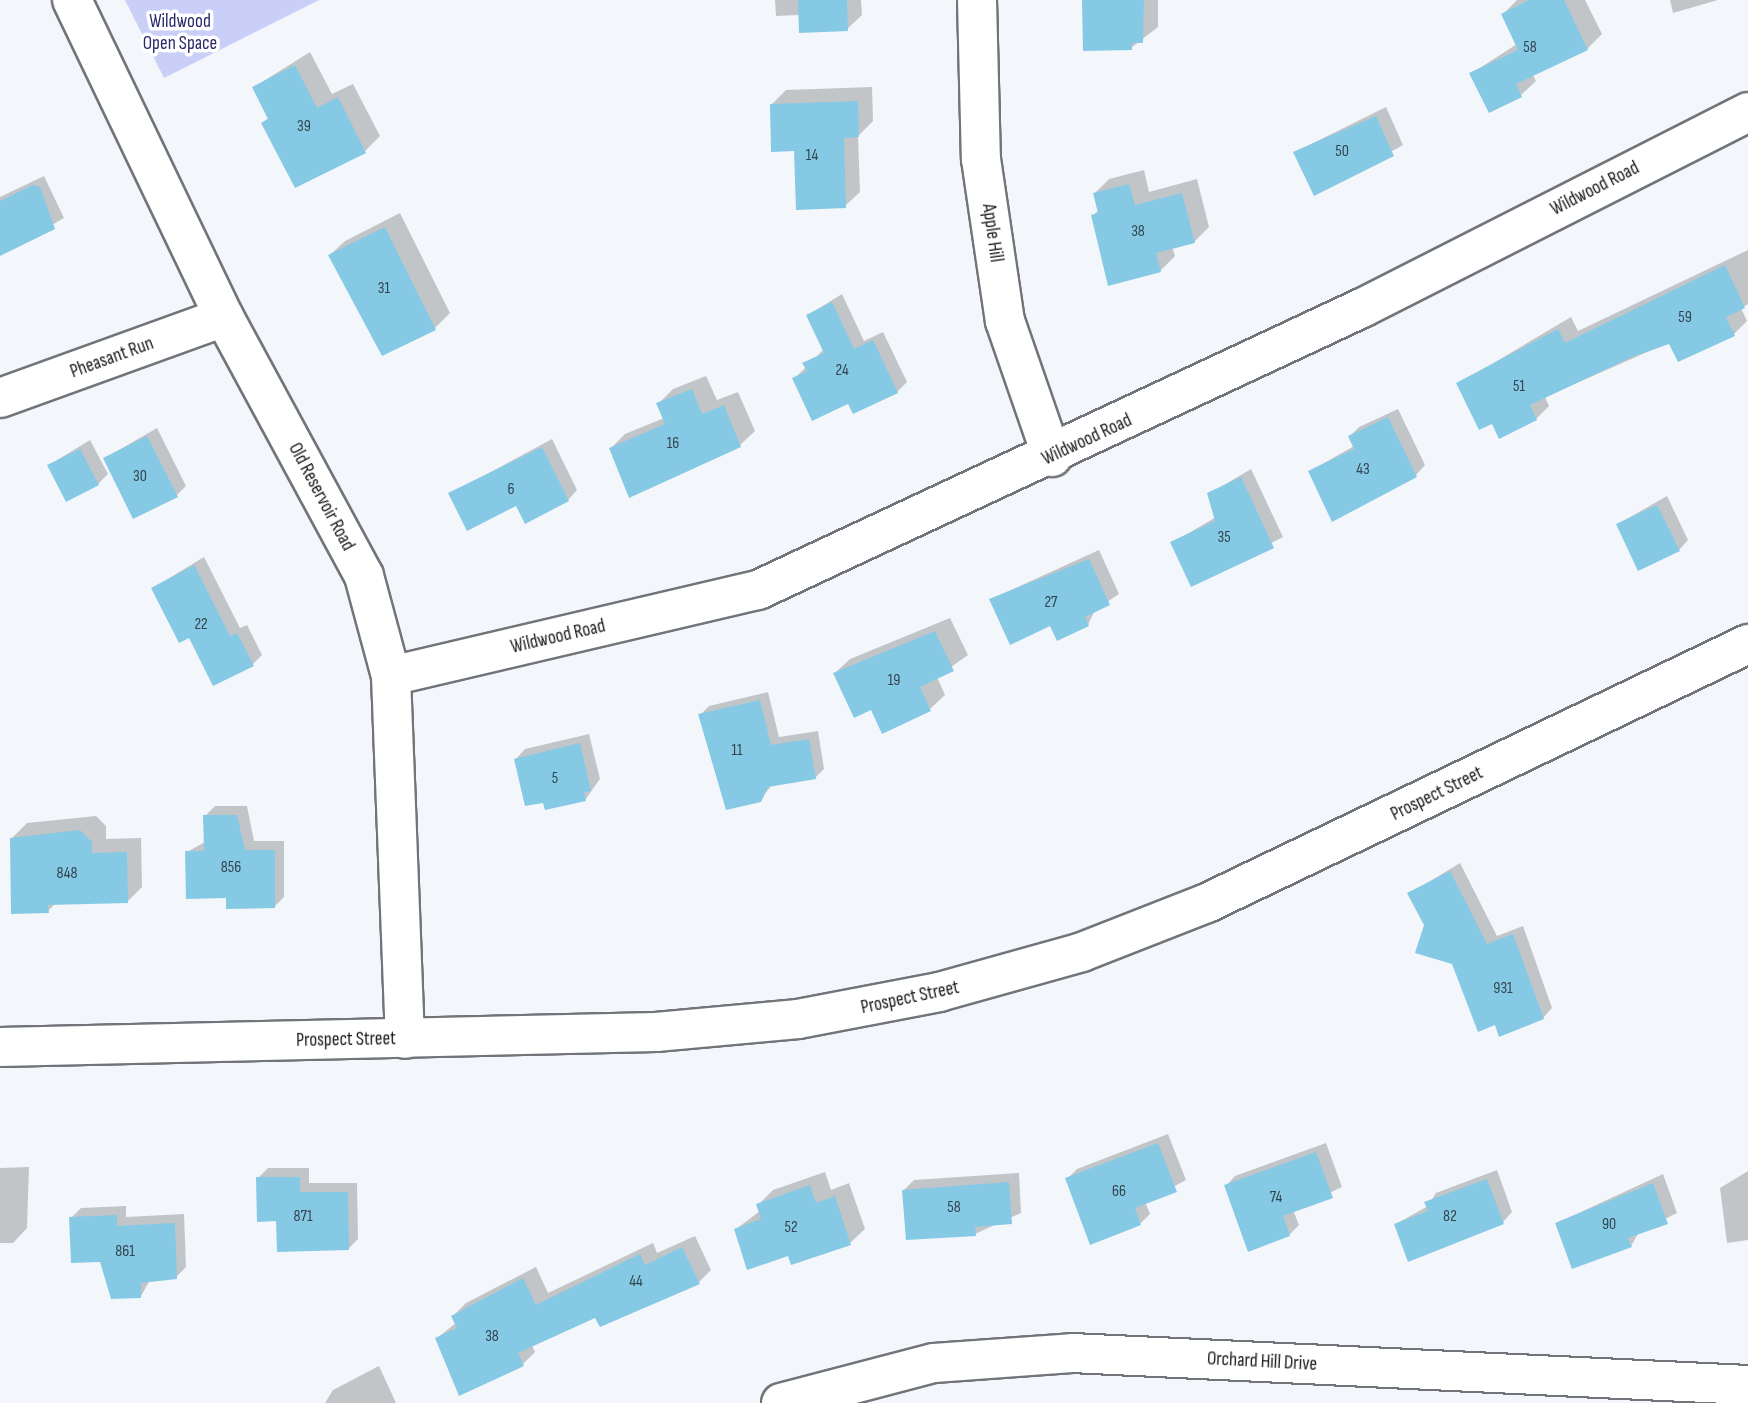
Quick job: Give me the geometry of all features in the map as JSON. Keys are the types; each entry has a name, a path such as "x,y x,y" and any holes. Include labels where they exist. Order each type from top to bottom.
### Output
{"street":[{"name":"Old Reservoir Road","path":"72,0 225,317 363,576 391,676 405,1039"},
{"name":"Apple Hill","path":"977,0 981,159 1005,321 1052,457"},
{"name":"Wildwood Road","path":"391,676 758,590 1052,457 1748,112"},
{"name":"Pheasant Run","path":"0,398 225,317"},
{"name":"Prospect Street","path":"0,1047 405,1039 726,1028 867,1007 1010,975 1207,903 1748,644"},
{"name":"Orchard Hill Drive","path":"781,1403 934,1363 1072,1353 1748,1385"}],"green space":[{"name":"Wildwood Open Space","path":"125,0 319,0 164,78"}],"building":[{"path":"798,0 847,0 848,31 799,33"},
{"path":"1082,0 1144,0 1143,43 1132,43 1132,50 1083,51"},
{"path":"1529,0 1564,0 1588,50 1516,84 1522,97 1489,113 1469,73 1518,50 1501,14"},
{"path":"295,65 317,108 338,97 366,153 295,188 261,123 268,119 252,87"},
{"path":"858,101 859,137 844,138 846,208 796,210 794,151 771,152 770,104"},
{"path":"1376,116 1394,156 1314,196 1293,152"},
{"path":"1129,184 1135,205 1182,193 1195,243 1156,253 1161,272 1108,286 1091,215 1098,213 1093,193"},
{"path":"33,185 40,187 55,229 0,256 0,201"},
{"path":"385,227 436,330 382,356 328,255"},
{"path":"1725,265 1745,308 1726,317 1735,336 1678,362 1669,344 1632,357 1530,405 1537,420 1499,439 1492,424 1479,430 1456,383 1558,329 1565,343"},
{"path":"832,302 854,349 873,340 898,393 853,414 848,404 812,421 792,378 807,371 802,363 824,353 806,315"},
{"path":"692,389 702,414 724,405 741,447 629,498 609,448 665,424 656,403"},
{"path":"1388,417 1417,477 1332,522 1308,471 1354,449 1348,436"},
{"path":"147,436 178,497 133,519 103,458"},
{"path":"542,447 569,501 525,524 516,506 467,531 448,493"},
{"path":"80,449 99,485 66,502 47,465"},
{"path":"1241,477 1274,548 1191,587 1170,542 1215,521 1207,493"},
{"path":"1657,505 1680,551 1638,571 1616,524"},
{"path":"1089,559 1110,605 1085,617 1089,626 1057,641 1050,626 1010,645 989,599"},
{"path":"194,565 230,636 237,633 254,666 213,686 189,638 179,643 151,588"},
{"path":"935,631 954,671 920,687 931,711 882,734 871,710 854,718 833,673"},
{"path":"760,700 771,745 809,739 816,779 768,787 761,802 726,810 698,714"},
{"path":"580,743 591,791 584,792 586,801 545,810 543,803 525,806 514,759"},
{"path":"203,815 237,815 245,850 275,850 275,908 226,909 226,898 186,899 185,851 204,851"},
{"path":"80,830 92,842 92,853 127,852 128,903 48,905 49,913 11,914 10,838"},
{"path":"1450,871 1487,944 1513,934 1544,1019 1499,1037 1495,1025 1478,1032 1452,964 1415,953 1424,925 1407,893"},
{"path":"1158,1143 1177,1192 1135,1208 1141,1225 1090,1245 1065,1178"},
{"path":"1316,1152 1333,1198 1283,1216 1290,1236 1248,1252 1224,1185"},
{"path":"256,1177 300,1177 300,1192 348,1192 349,1250 277,1252 276,1221 257,1222"},
{"path":"1487,1179 1504,1224 1408,1262 1394,1224 1428,1211 1424,1202"},
{"path":"1009,1182 1012,1224 975,1227 976,1236 906,1240 902,1190"},
{"path":"1653,1183 1668,1224 1628,1238 1632,1247 1572,1269 1555,1223"},
{"path":"810,1185 816,1203 835,1196 851,1245 791,1265 788,1256 747,1270 734,1229 761,1219 756,1204"},
{"path":"117,1215 117,1226 175,1223 177,1279 141,1283 141,1298 111,1299 100,1262 71,1263 69,1217"},
{"path":"682,1247 700,1284 600,1327 595,1318 518,1353 524,1366 459,1396 435,1338 457,1328 451,1316 523,1278 536,1305 640,1254 645,1265"}]}
